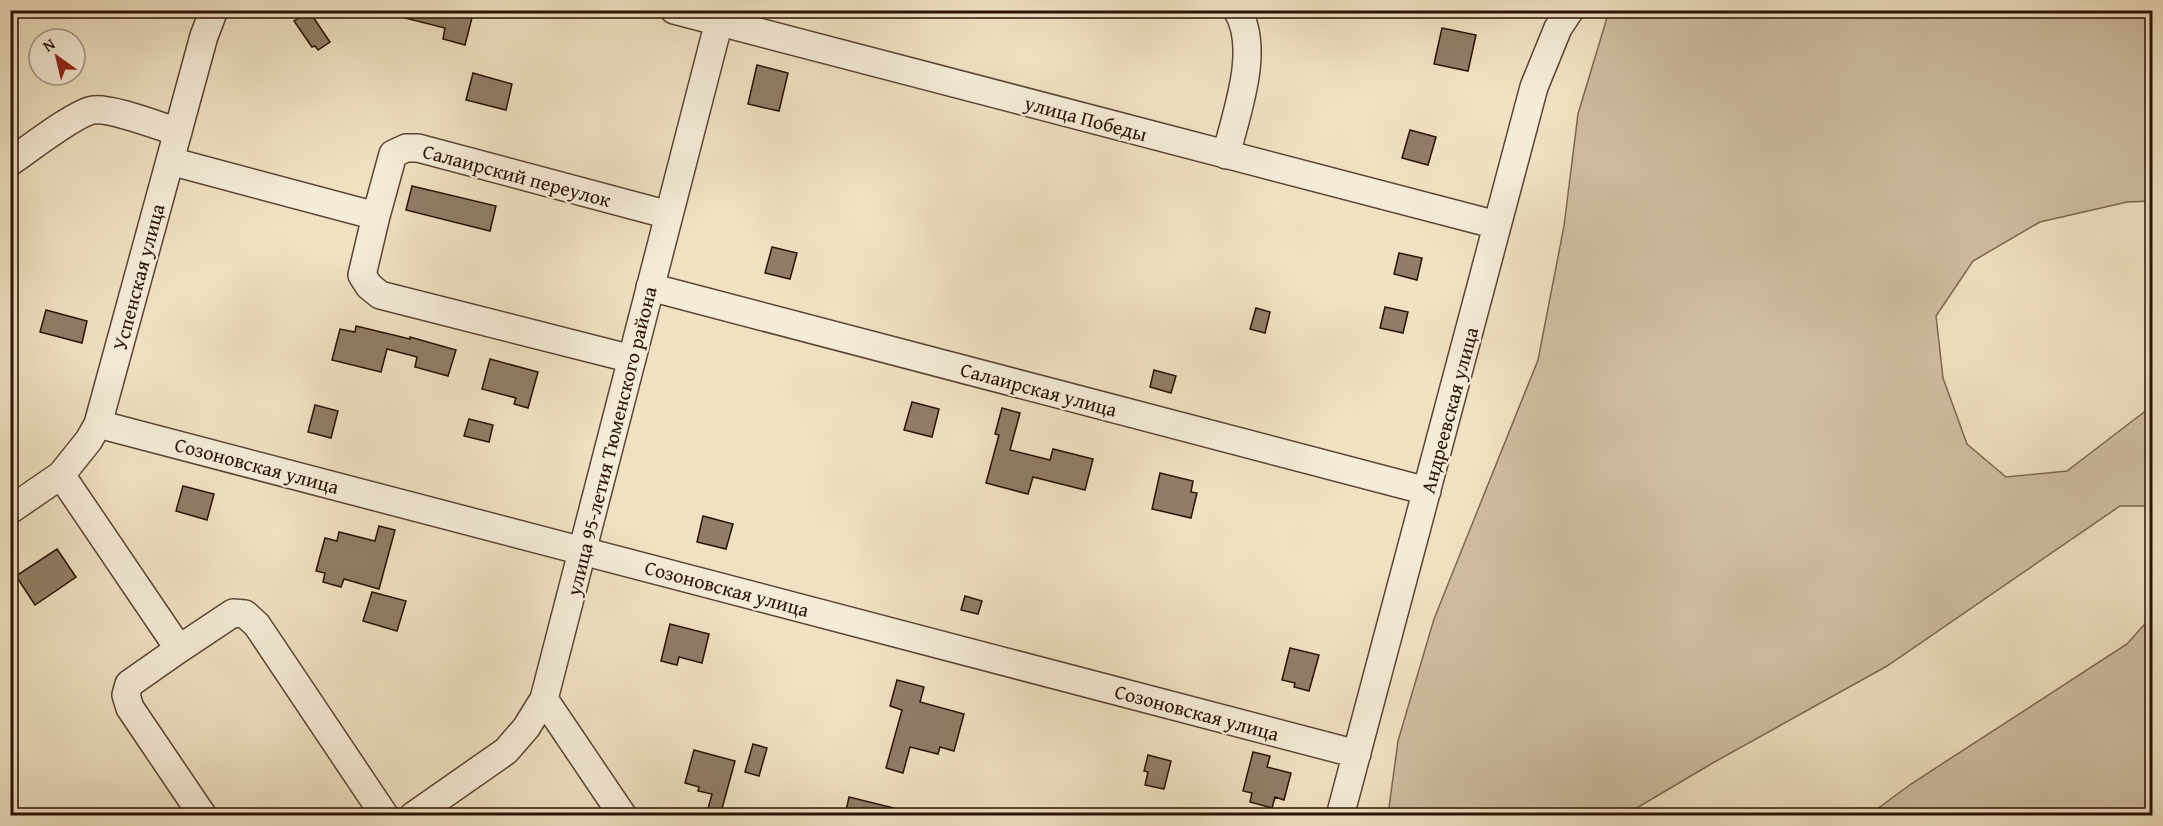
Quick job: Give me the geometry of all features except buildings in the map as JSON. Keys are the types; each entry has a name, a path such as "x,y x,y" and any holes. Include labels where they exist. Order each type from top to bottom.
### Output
{"street":[{"name":"Успенская улица","path":"10,510 61,475 84,447 98,424 204,36 214,10"},
{"name":"улица Победы","path":"674,10 720,16 1226,155 1497,225"},
{"path":"1226,155 1247,61 1246,37 1237,10"},
{"name":"Андреевская улица","path":"1340,816 1534,87 1558,28 1569,11"},
{"name":"улица 95-летия Тюменского района","path":"413,816 506,751 526,728 544,699 720,16"},
{"path":"10,162 77,117 93,110 108,112 178,132"},
{"name":"Салаирский переулок","path":"632,359 380,295 369,286 362,274 375,216 393,154 406,148 418,148 669,215"},
{"path":"170,161 375,216"},
{"name":"Салаирская улица","path":"651,287 1428,491"},
{"name":"Созоновская улица","path":"98,424 1357,754"},
{"path":"61,475 179,649"},
{"path":"203,816 130,708 126,695 129,684 233,613 244,614 256,625 385,816"},
{"path":"544,699 623,816"}],"shaded area":[{"path":"1609,11 2152,11 2152,201 2127,202 2040,222 1973,261 1936,316 1943,378 1967,444 2006,477 2067,471 2152,406 2152,506 2120,506 1887,666 1711,764 1625,815 1388,815 1398,741 1434,619 1538,360 1564,226 1578,114"},
{"path":"2152,616 2152,815 1869,815 1911,784 2127,644"}]}
